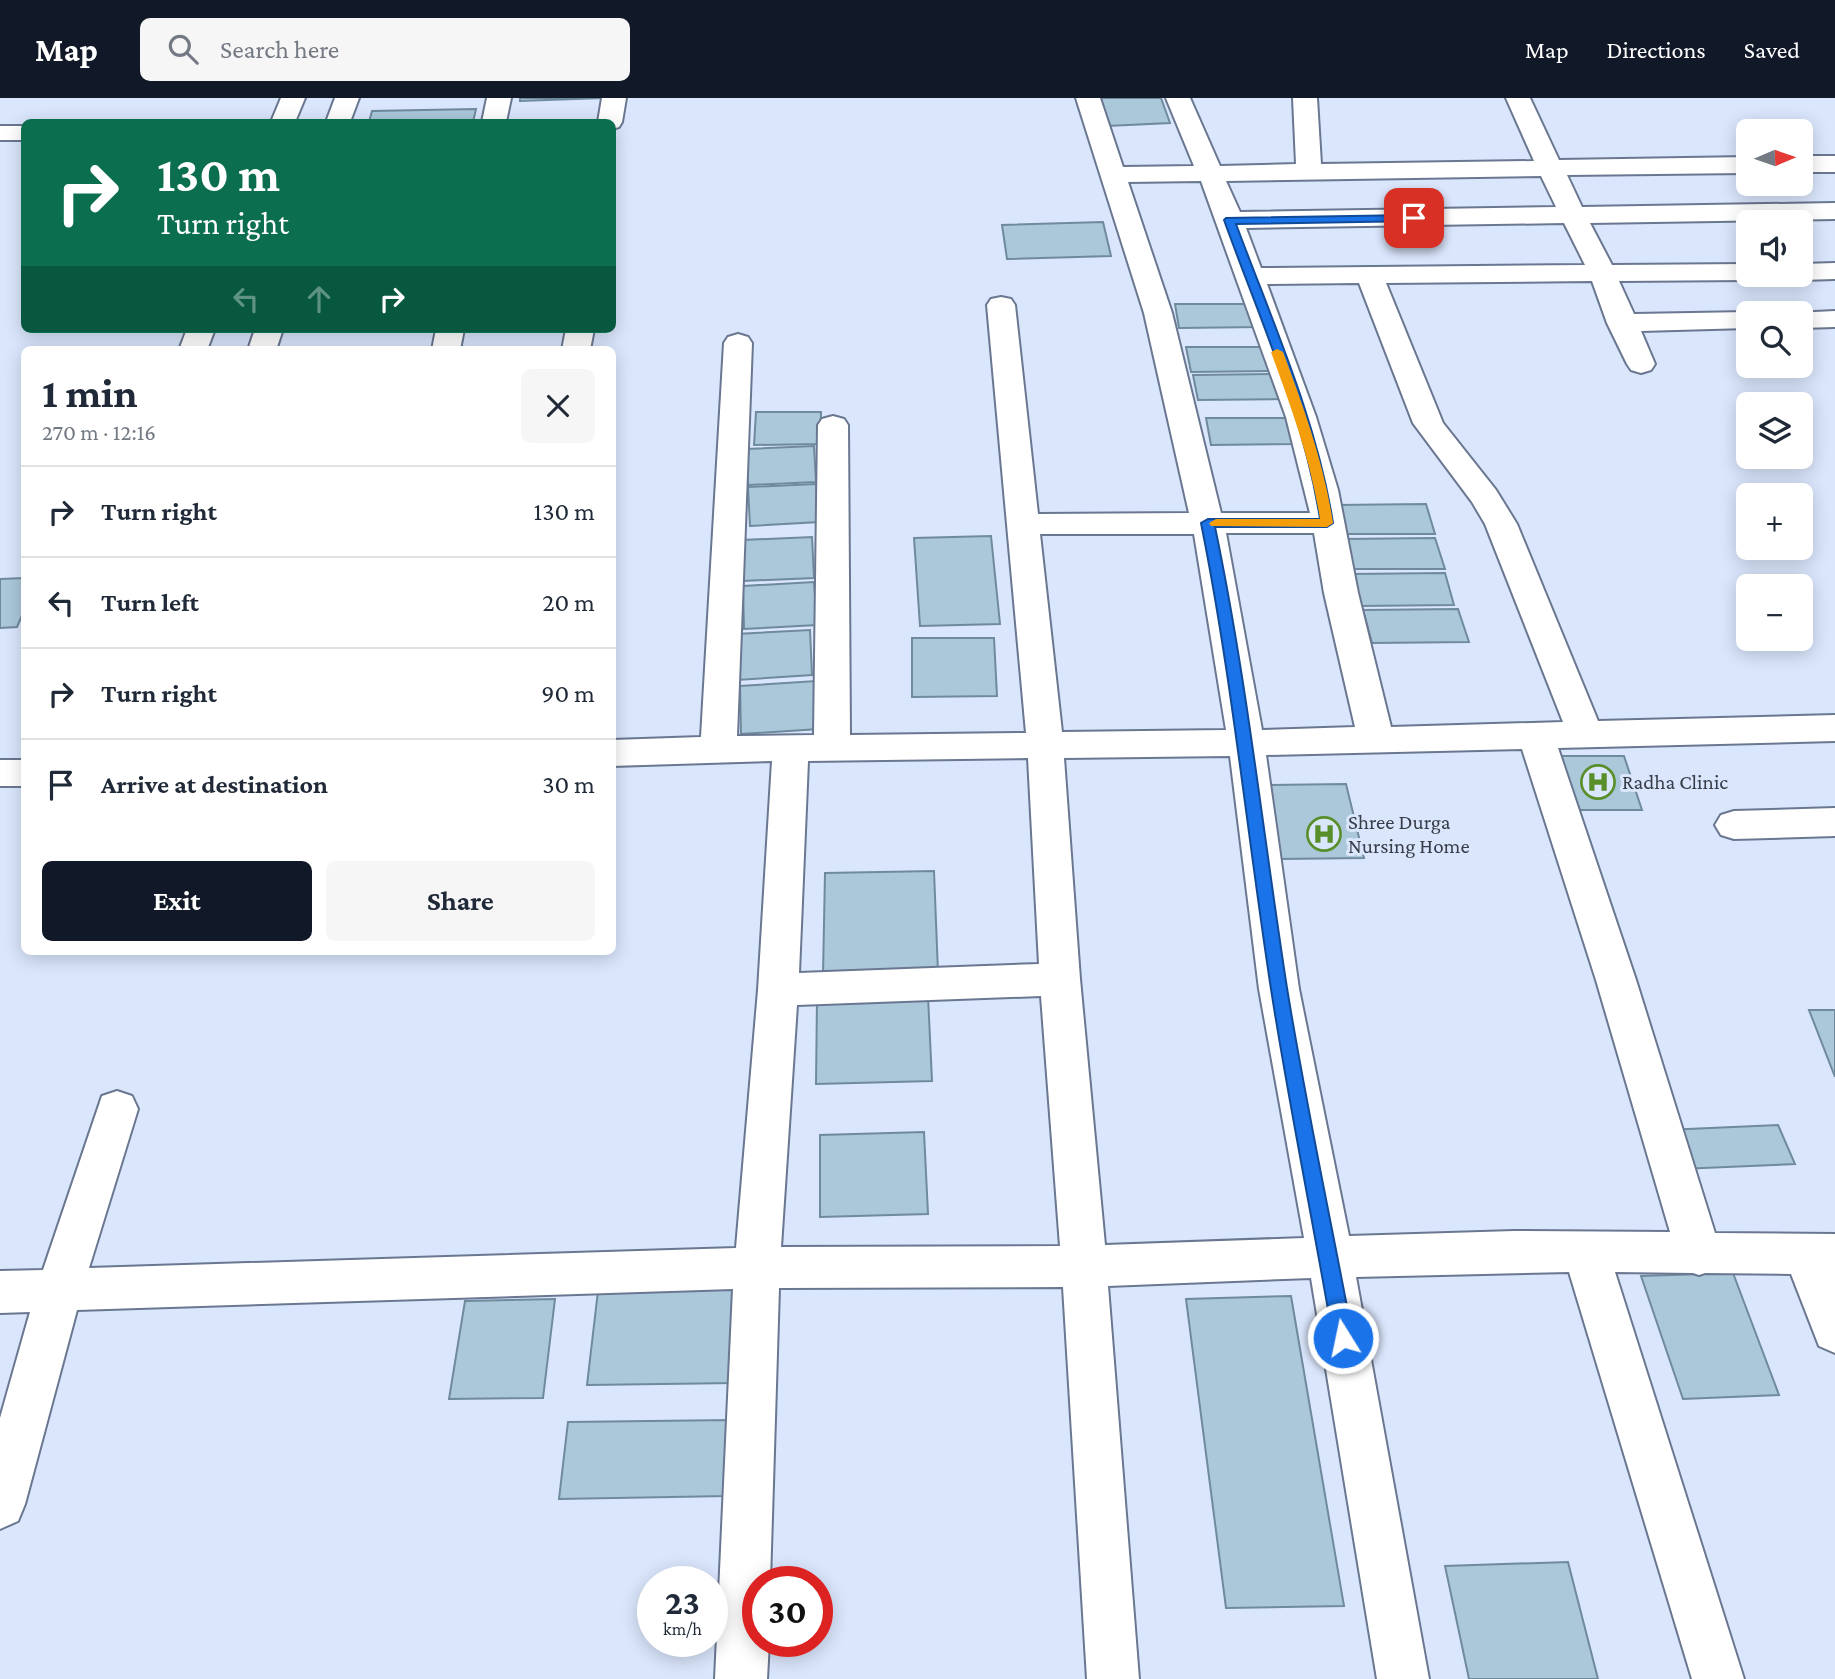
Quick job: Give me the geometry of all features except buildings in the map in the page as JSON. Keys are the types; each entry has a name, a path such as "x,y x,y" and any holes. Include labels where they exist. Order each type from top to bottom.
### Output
{"street":[{"path":"284,119 293,98"},
{"path":"339,119 346,98"},
{"path":"495,119 499,98"},
{"path":"610,119 614,98"},
{"path":"1088,98 1158,313 1208,523 1224,603 1279,989 1403,1679"},
{"path":"1178,98 1230,220 1301,417 1322,490 1340,593 1376,739"},
{"path":"1305,98 1309,170"},
{"path":"1518,98 1548,167 1601,272 1641,364"},
{"path":"0,133 21,133"},
{"path":"1813,164 1835,164"},
{"path":"1112,175 1736,165"},
{"path":"1230,220 1835,211"},
{"path":"1813,272 1835,271"},
{"path":"1250,276 1736,272"},
{"path":"1369,275 1428,423 1492,506 1501,524 1585,734"},
{"path":"1001,305 1045,746 1059,979 1084,1266 1113,1679"},
{"path":"1813,320 1835,319"},
{"path":"1621,323 1736,320"},
{"path":"718,749 738,342"},
{"path":"741,1679 757,1268 778,990 811,749 833,425"},
{"path":"1023,524 1327,523"},
{"path":"616,753 718,749 1246,743 1835,729"},
{"path":"1536,735 1616,979 1699,1255"},
{"path":"0,773 21,772"},
{"path":"1734,825 1835,822"},
{"path":"778,990 1059,979"},
{"path":"0,1504 60,1289 117,1109"},
{"path":"0,1292 757,1268 1084,1266 1514,1251 1699,1255 1821,1254 1835,1331"},
{"path":"1586,1252 1717,1679"}],"slow traffic":[{"path":"1216,523 1327,523 1322,490 1301,417 1277,352"}],"place":[{"name":"Radha Clinic","path":"1598,782"},
{"name":"Shree Durga Nursing Home","path":"1324,834"}],"route":[{"path":"1343,1338 1279,989 1246,743 1224,603 1208,523 1327,523 1322,490 1301,417 1230,220 1414,218"}]}
